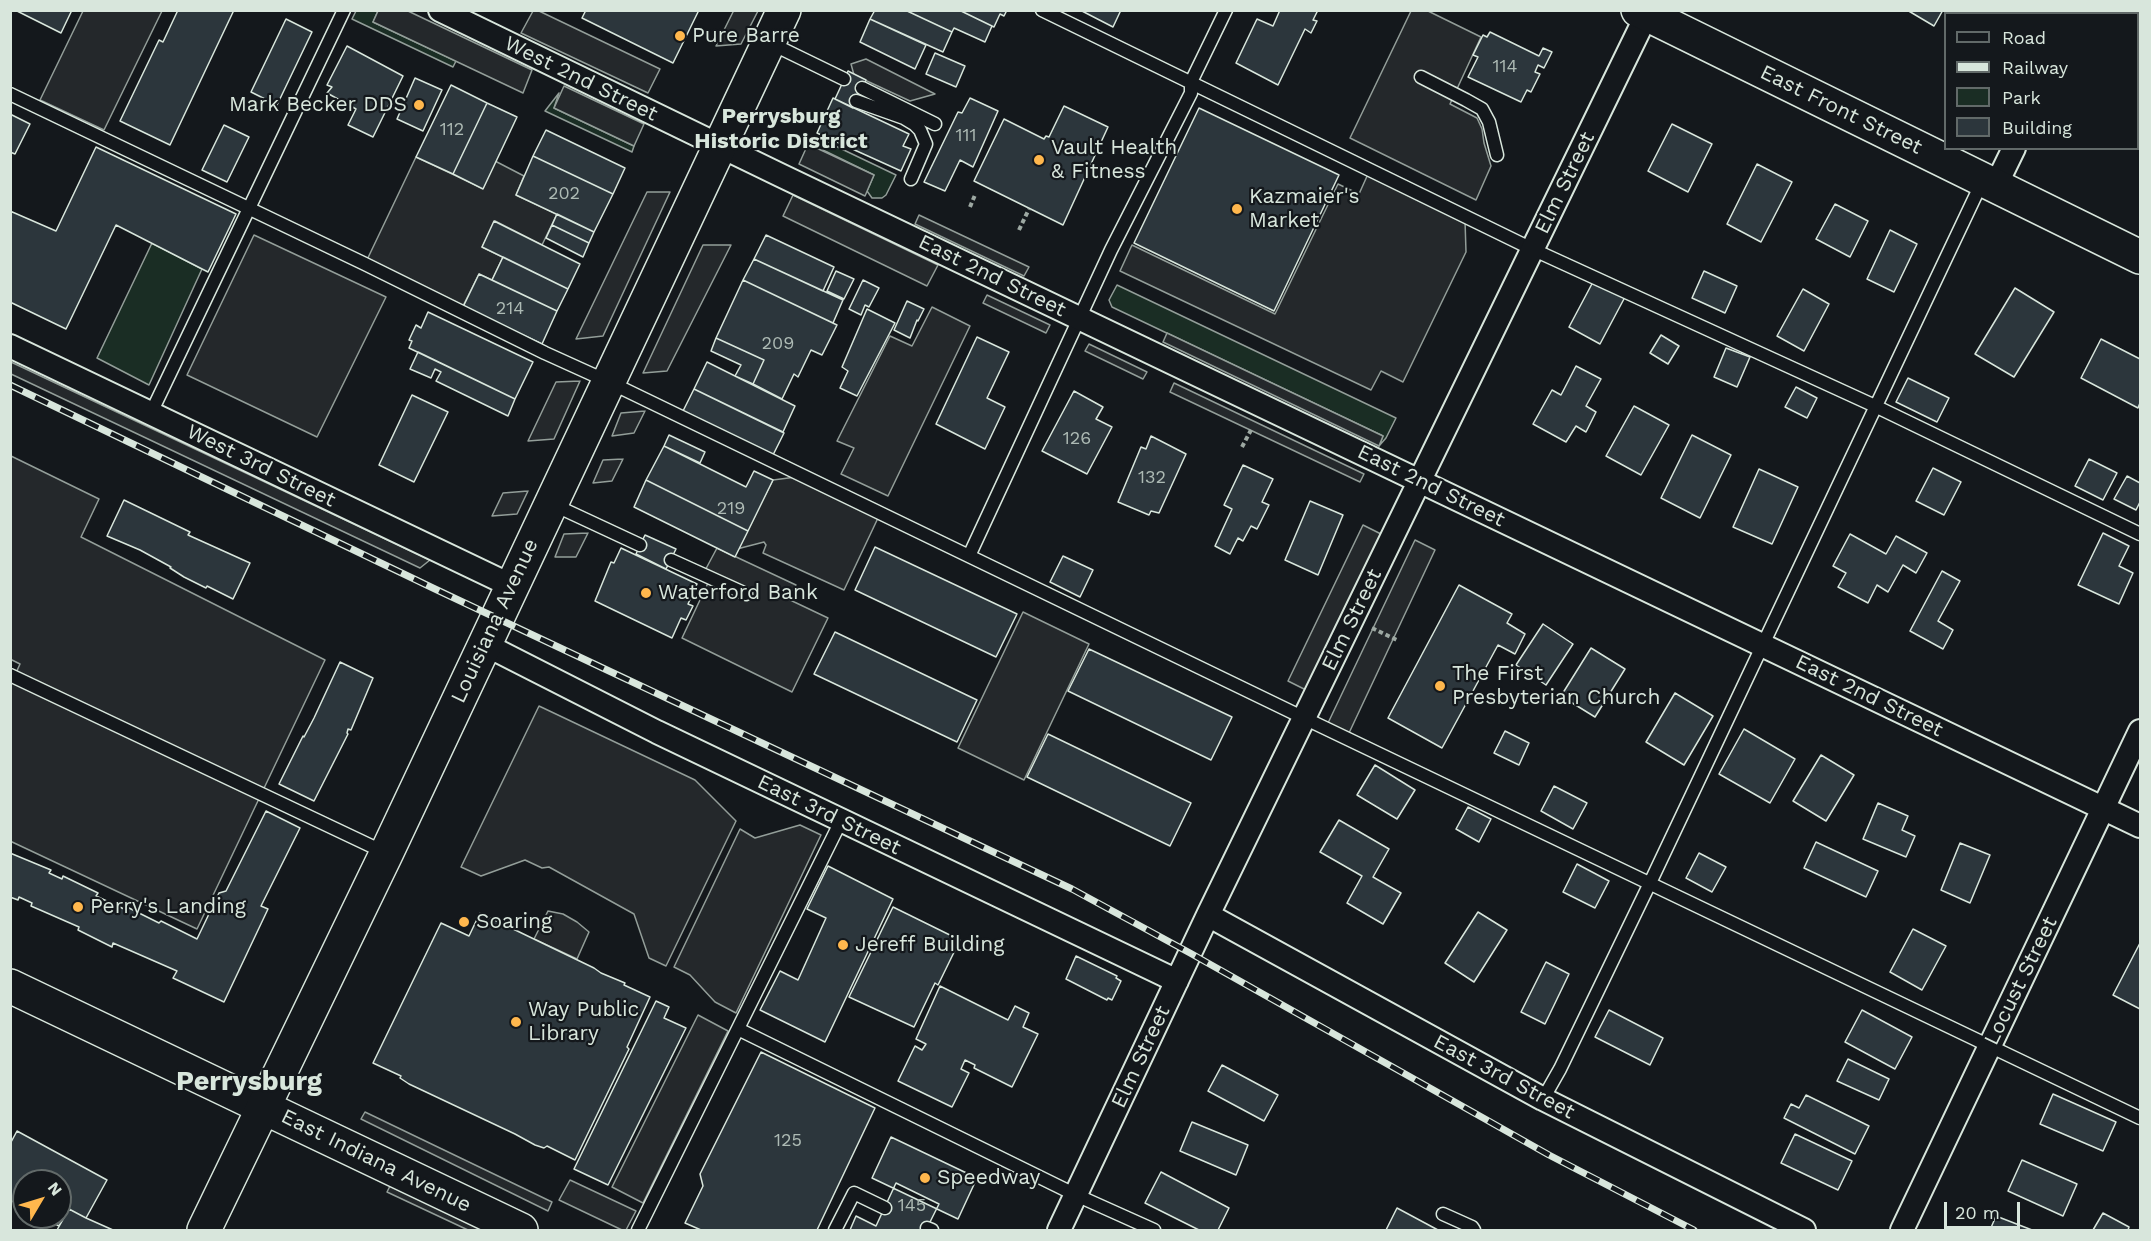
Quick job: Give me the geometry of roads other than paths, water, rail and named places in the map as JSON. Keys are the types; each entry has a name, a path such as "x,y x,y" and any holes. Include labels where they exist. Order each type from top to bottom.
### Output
{"main road":[{"name":"Louisiana Avenue","path":"204,1230 386,854 784,10"},
{"name":"East Front Street","path":"1644,12 2140,256"},
{"name":"East Indiana Avenue","path":"10,986 520,1230"}],"street":[{"name":"West 2nd Street","path":"440,10 721,147"},
{"name":"Elm Street","path":"1059,1230 1208,915 1532,249 1644,12"},
{"name":"East 2nd Street","path":"721,147 2140,826"},
{"path":"1990,183 2013,150"},
{"name":"West 3rd Street","path":"10,346 512,586"},
{"name":"East 3rd Street","path":"484,644 657,732 1177,981"},
{"name":"Locust Street","path":"1902,1230 2140,731"},
{"name":"East 3rd Street","path":"1208,915 1543,1099 1804,1230"}],"lane":[{"path":"151,413 344,10"},
{"path":"969,556 1111,250 1191,93 1191,82 1226,10"},
{"path":"1042,11 1532,249 1875,406 2140,534"},
{"path":"769,43 844,79"},
{"path":"1421,77 1482,110 1490,122 1497,155"},
{"path":"862,88 935,124"},
{"path":"10,94 544,353 609,382 2140,1118"},
{"path":"856,101 904,118 920,130 926,144 911,179"},
{"path":"1543,1099 1560,1069 1650,883 1875,406 1990,183"},
{"path":"551,504 640,545"},
{"path":"671,560 746,594"},
{"path":"10,675 386,854"},
{"path":"638,1230 841,821"},
{"path":"738,1029 1076,1195 1154,1230"},
{"path":"835,1230 854,1193 885,1208"},
{"path":"1443,1214 1474,1230"}],"railway":[{"path":"10,385 435,589 1072,889 1549,1155 1694,1230"}],"place":[{"name":"Pure Barre","path":"680,36"},
{"name":"Mark Becker DDS","path":"419,105"},
{"name":"Vault Health & Fitness","path":"1039,160"},
{"name":"Kazmaier's Market","path":"1237,209"},
{"name":"Waterford Bank","path":"646,593"},
{"name":"The First Presbyterian Church","path":"1440,686"},
{"name":"Perry's Landing","path":"78,907"},
{"name":"Soaring","path":"464,922"},
{"name":"Jereff Building","path":"843,945"},
{"name":"Way Public Library","path":"516,1022"},
{"name":"Speedway","path":"925,1178"}],"district":[{"name":"Perrysburg Historic District","path":"781,130"},
{"name":"Perrysburg","path":"249,1082"}]}
